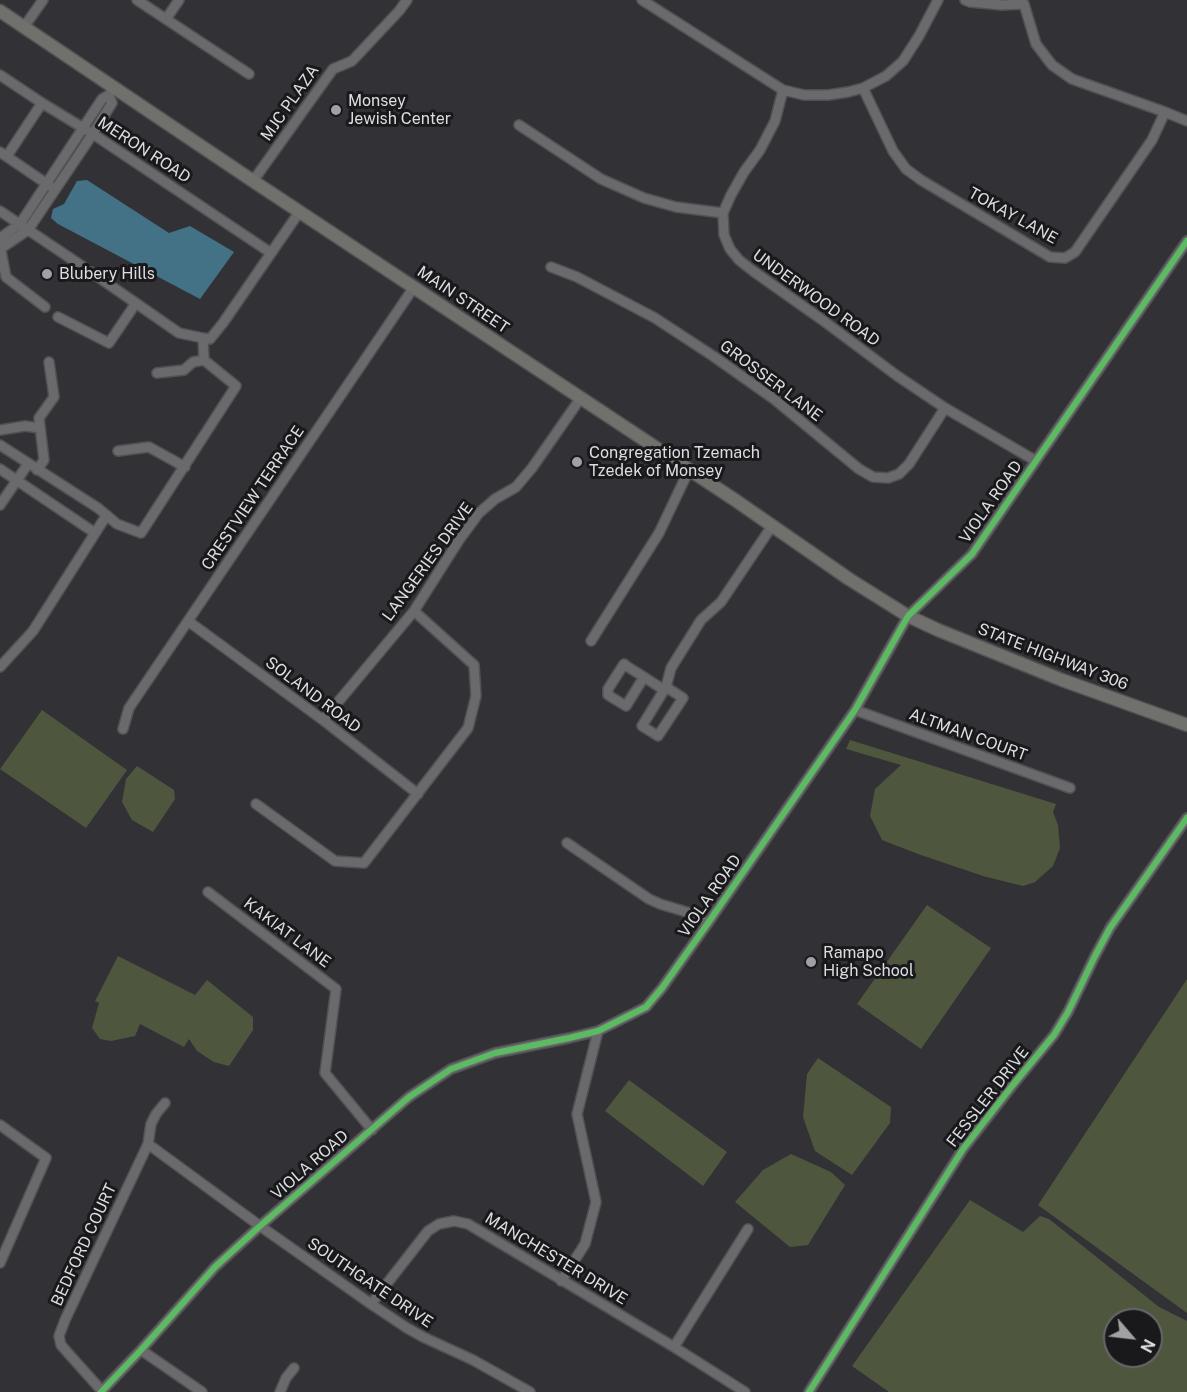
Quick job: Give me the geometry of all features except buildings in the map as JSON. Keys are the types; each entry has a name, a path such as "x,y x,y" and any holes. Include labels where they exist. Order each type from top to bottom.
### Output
{"main road":[{"name":"MAIN STREET","path":"0,11 111,92 300,211 849,579 908,616"},
{"name":"STATE HIGHWAY 306","path":"908,616 956,638 1062,680 1187,725"}],"street":[{"path":"24,27 43,0"},
{"path":"137,0 249,74"},
{"path":"166,19 179,0"},
{"name":"MJC PLAZA","path":"253,181 333,69 352,61 407,0"},
{"path":"642,0 657,4 783,90 804,95 848,92 886,76 903,61 938,0"},
{"path":"965,0 1002,5 1024,4 1035,0"},
{"path":"1024,4 1036,44 1052,65 1072,79 1187,121"},
{"name":"MERON ROAD","path":"0,75 271,253"},
{"name":"TOKAY LANE","path":"862,88 893,151 906,169 1050,257 1065,258 1076,252 1152,140 1165,112"},
{"path":"519,126 601,179 644,198 676,207 723,213 744,172 760,150 774,121 783,90"},
{"path":"0,238 24,227 47,183 102,99 111,92"},
{"path":"45,307 3,278 0,248 24,227 56,189 112,103 111,92"},
{"path":"42,103 3,154 56,189"},
{"path":"204,360 206,338 223,324 300,211"},
{"path":"1,213 82,266"},
{"name":"UNDERWOOD ROAD","path":"723,213 724,236 730,249 739,260 896,375 945,408 1036,462"},
{"name":"VIOLA ROAD","path":"102,1391 215,1267 409,1097 451,1069 495,1053 598,1030 646,1007 662,988 855,710 908,616 972,554 1187,241"},
{"name":"GROSSER LANE","path":"551,267 577,277 655,318 774,399 859,469 873,477 888,478 899,474 909,464 945,408"},
{"path":"91,272 179,333 206,338"},
{"name":"CRESTVIEW TERRACE","path":"123,729 129,708 414,287"},
{"path":"58,316 109,343 136,303"},
{"path":"0,445 98,508 117,524 141,533 236,386 204,360 193,362 184,370 157,373"},
{"path":"37,470 44,460 39,418 54,397 49,362"},
{"name":"LANGERIES DRIVE","path":"323,720 414,611 479,513 495,499 516,487 580,399"},
{"path":"0,430 25,426 40,428"},
{"path":"118,451 149,447 185,467"},
{"path":"0,505 28,464"},
{"path":"0,469 95,533"},
{"path":"591,640 659,533 689,470"},
{"path":"0,666 33,631 106,516"},
{"path":"644,677 626,706 608,695 608,689 624,664 644,677 665,688 683,698 658,736 642,726 665,688 671,668 700,620 721,602 772,526"},
{"path":"256,804 335,861 364,863 468,728 476,696 474,665 414,611"},
{"name":"SOLAND ROAD","path":"188,621 323,720 418,794"},
{"name":"ALTMAN COURT","path":"855,710 1070,788"},
{"name":"FESSLER DRIVE","path":"809,1392 963,1149 1054,1035 1110,928 1187,818"},
{"path":"567,843 649,899 690,913 708,922"},
{"name":"KAKIAT LANE","path":"208,892 336,989 325,1073 372,1130"},
{"path":"561,1281 585,1244 596,1202 578,1114 598,1030"},
{"name":"BEDFORD COURT","path":"102,1391 61,1345 59,1336 148,1144 156,1114 165,1102"},
{"path":"0,1125 46,1158 0,1263"},
{"name":"SOUTHGATE DRIVE","path":"148,1144 371,1304 423,1337 473,1360 530,1392"},
{"name":"MANCHESTER DRIVE","path":"371,1304 428,1231 439,1224 454,1221 468,1224 745,1392"},
{"path":"674,1347 747,1229"},
{"path":"141,1350 201,1392"},
{"path":"280,1392 286,1378 294,1368"}],"green space":[{"path":"42,710 127,770 86,828 0,769"},
{"path":"850,740 1056,804 1053,812 1058,825 1060,848 1053,866 1035,882 1023,886 983,876 882,840 870,816 875,789 901,765 846,749"},
{"path":"137,766 174,790 175,799 153,832 132,820 122,802 126,779"},
{"path":"927,905 991,948 921,1049 857,1004"},
{"path":"118,956 195,995 207,980 253,1017 253,1030 229,1066 214,1062 197,1051 189,1039 184,1047 140,1024 135,1036 111,1041 100,1039 92,1028 99,1003 95,1001"},
{"path":"1187,979 1187,1313 1038,1205"},
{"path":"818,1058 891,1107 890,1123 852,1175 815,1151 803,1117 807,1074"},
{"path":"629,1080 727,1152 703,1186 605,1111"},
{"path":"791,1154 831,1172 845,1185 808,1245 790,1247 735,1202 763,1170"},
{"path":"970,1200 1023,1232 1040,1216 1049,1219 1161,1308 1103,1308 1103,1368 1163,1368 1163,1309 1187,1321 1187,1392 889,1392 852,1366"}],"water":[{"path":"87,180 169,233 190,226 234,252 200,299 58,224 51,218 53,209 64,204 77,181"}],"cycle path":[{"path":"101,1392 215,1267 409,1097 451,1069 495,1053 598,1031 646,1007 708,923 855,710 908,616 972,554 1187,241"},
{"path":"809,1392 963,1149 1054,1035 1110,928 1187,818"}],"place":[{"name":"Monsey Jewish Center","path":"336,110"},
{"name":"Blubery Hills","path":"47,274"},
{"name":"Congregation Tzemach Tzedek of Monsey","path":"577,462"},
{"name":"Ramapo High School","path":"811,962"}]}
